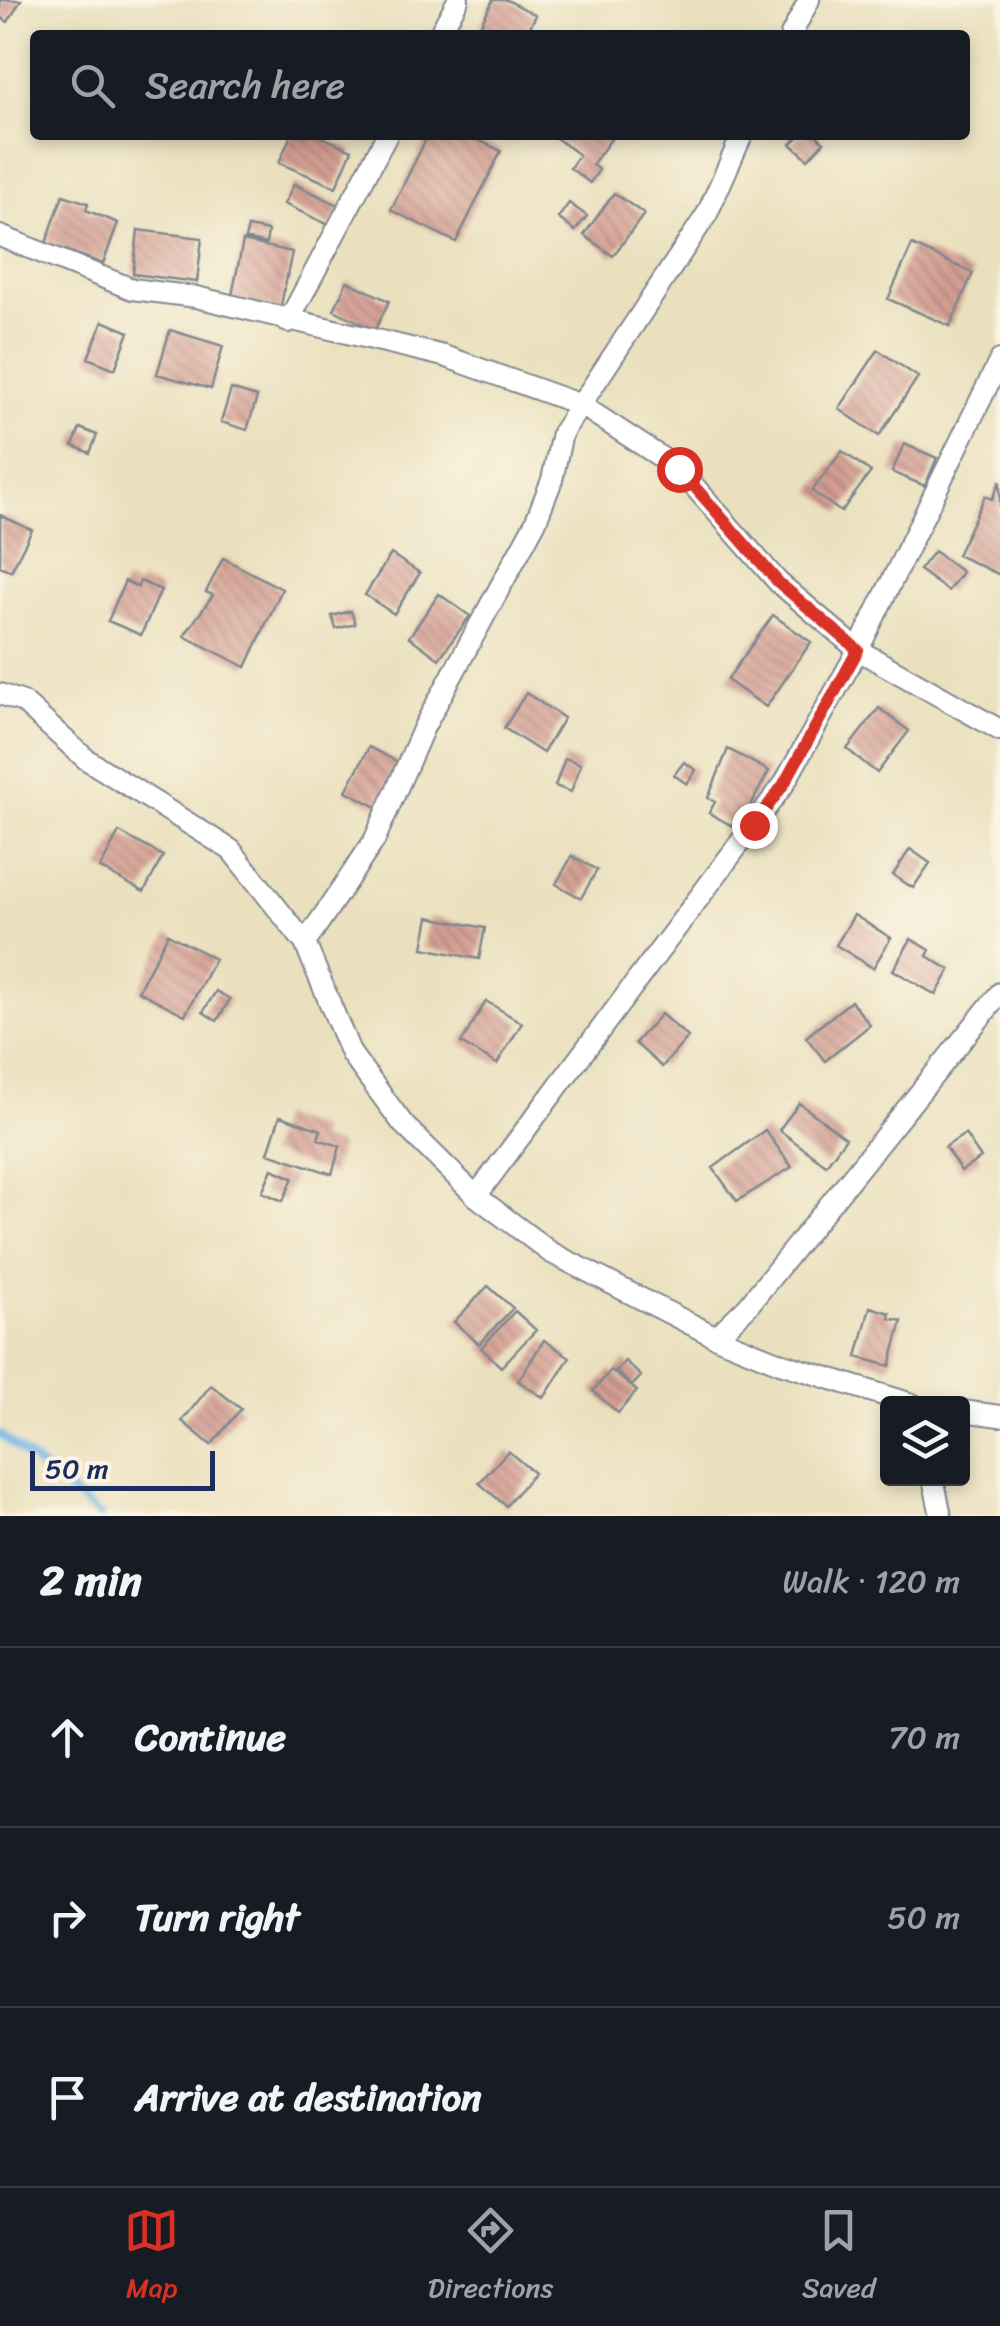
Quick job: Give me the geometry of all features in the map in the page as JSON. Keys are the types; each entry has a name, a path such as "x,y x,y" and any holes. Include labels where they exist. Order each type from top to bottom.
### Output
{"street":[{"path":"442,30 458,0"},
{"path":"794,30 809,0"},
{"path":"288,322 383,140"},
{"path":"305,943 354,877 374,841 424,727 541,511 562,433 707,214 740,140"},
{"path":"0,236 132,289 196,297 288,322 444,356 581,406 679,469 778,582 858,650 1000,730"},
{"path":"476,1196 784,784 858,650 1000,360"},
{"path":"0,694 23,702 86,759 232,850 305,943 351,1054 403,1124 476,1196 550,1252 716,1337 780,1363 886,1396"},
{"path":"716,1337 747,1307 1000,993"},
{"path":"970,1413 1000,1416"},
{"path":"935,1486 941,1516"}],"building":[{"path":"0,0 21,0 8,22 0,17"},
{"path":"493,0 507,0 536,15 528,30 488,30 480,26"},
{"path":"289,140 329,140 352,150 336,187 279,163"},
{"path":"426,140 478,140 501,151 456,242 391,210"},
{"path":"559,140 610,140 592,165 599,170 590,183 570,168 579,155"},
{"path":"795,140 824,142 808,159 791,144"},
{"path":"294,184 341,206 331,226 284,204"},
{"path":"614,193 644,214 613,256 584,235"},
{"path":"63,195 88,203 86,210 118,223 103,264 46,243"},
{"path":"569,203 587,216 575,231 558,218"},
{"path":"248,227 268,231 266,244 245,239"},
{"path":"138,230 202,238 197,282 133,274"},
{"path":"243,241 292,252 280,310 231,300"},
{"path":"912,245 973,273 950,326 888,299"},
{"path":"347,281 389,301 375,330 334,310"},
{"path":"103,321 129,332 115,369 88,358"},
{"path":"170,330 223,346 211,389 157,374"},
{"path":"878,350 918,377 879,436 839,409"},
{"path":"231,389 257,397 247,430 221,422"},
{"path":"80,428 97,435 90,453 73,446"},
{"path":"904,444 937,458 925,486 892,472"},
{"path":"842,451 871,472 841,512 812,491"},
{"path":"1000,481 1000,575 957,555 985,496 992,499"},
{"path":"0,515 32,530 11,571 0,566"},
{"path":"934,551 962,572 948,591 919,570"},
{"path":"391,554 420,573 394,614 365,595"},
{"path":"223,558 282,589 246,667 184,636 213,595 206,592"},
{"path":"125,581 138,587 140,581 161,590 141,635 108,621"},
{"path":"439,594 470,616 439,659 409,637"},
{"path":"351,611 355,624 336,629 332,616"},
{"path":"773,615 811,642 766,707 727,680"},
{"path":"526,693 564,718 543,753 504,728"},
{"path":"879,708 909,731 877,773 847,749"},
{"path":"369,747 400,763 377,807 346,791"},
{"path":"728,749 769,771 738,829 709,813 715,802 708,798"},
{"path":"565,758 581,764 571,792 555,786"},
{"path":"684,762 696,770 687,784 674,775"},
{"path":"119,832 163,856 144,892 100,868"},
{"path":"910,849 930,863 913,888 893,875"},
{"path":"572,856 597,870 581,898 556,884"},
{"path":"854,915 891,938 873,968 836,945"},
{"path":"429,917 485,928 479,959 423,948"},
{"path":"168,934 215,959 185,1015 138,991"},
{"path":"911,939 930,950 927,956 950,970 936,995 893,970"},
{"path":"216,991 230,999 217,1021 203,1012"},
{"path":"486,1001 522,1023 497,1064 461,1043"},
{"path":"851,1001 870,1025 825,1061 806,1037"},
{"path":"661,1014 688,1037 662,1067 635,1043"},
{"path":"799,1103 846,1138 826,1165 779,1130"},
{"path":"280,1116 321,1130 318,1139 340,1146 332,1174 268,1153"},
{"path":"765,1130 792,1167 737,1201 713,1168"},
{"path":"965,1134 981,1158 961,1171 945,1147"},
{"path":"272,1169 293,1178 283,1201 262,1192"},
{"path":"488,1286 513,1308 479,1344 454,1322"},
{"path":"870,1307 902,1321 890,1366 857,1357"},
{"path":"515,1311 536,1330 501,1367 481,1348"},
{"path":"544,1340 570,1357 544,1398 518,1381"},
{"path":"625,1361 641,1376 632,1386 616,1371"},
{"path":"611,1370 637,1391 618,1413 593,1391"},
{"path":"211,1385 241,1409 211,1445 182,1421"},
{"path":"508,1451 534,1473 506,1506 479,1483"}],"waterway":[{"path":"0,1434 100,1516"}],"route":[{"path":"679,469 778,582 858,650 784,784 754,825"}]}
